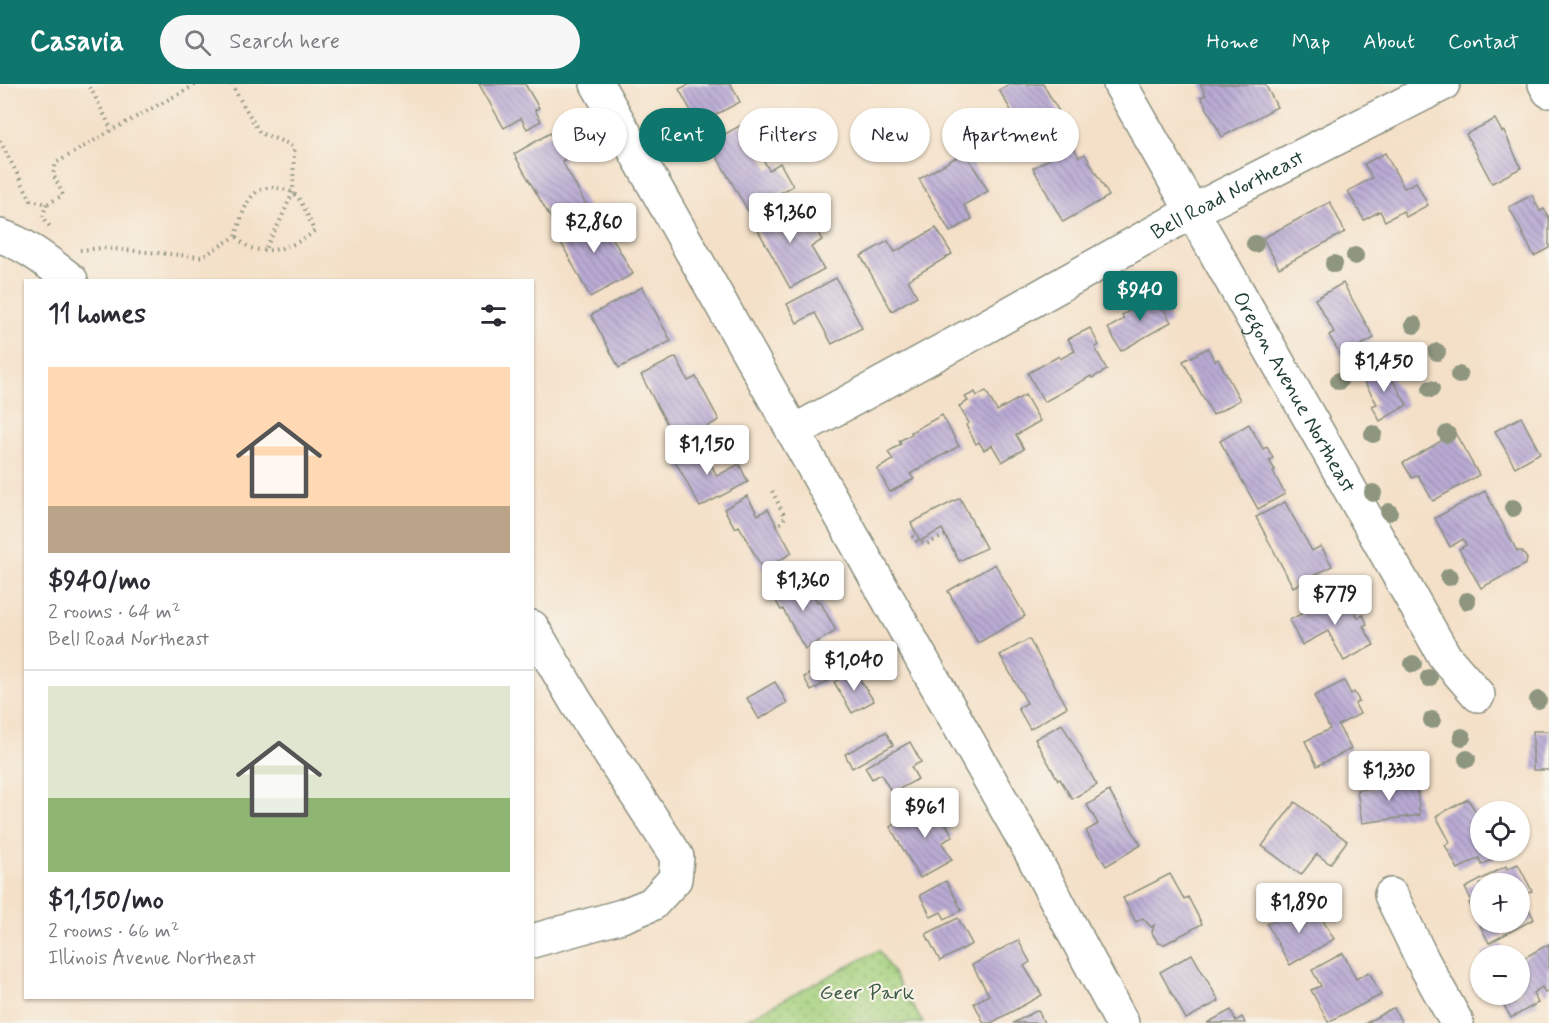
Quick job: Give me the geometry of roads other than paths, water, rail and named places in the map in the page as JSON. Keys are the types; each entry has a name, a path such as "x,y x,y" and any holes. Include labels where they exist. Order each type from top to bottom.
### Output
{"street":[{"path":"597,84 1028,846 1122,1023"},
{"name":"Oregon Avenue Northeast","path":"1120,84 1445,657 1478,695"},
{"name":"Bell Road Northeast","path":"793,432 1193,211 1443,84"},
{"path":"1545,84 1549,91"},
{"path":"0,236 72,266"},
{"path":"534,630 576,702 677,858 675,879 652,904 622,916 534,940"},
{"path":"1391,895 1423,961 1457,1023"}],"park label":[{"name":"Geer Park","path":"867,992"}]}
